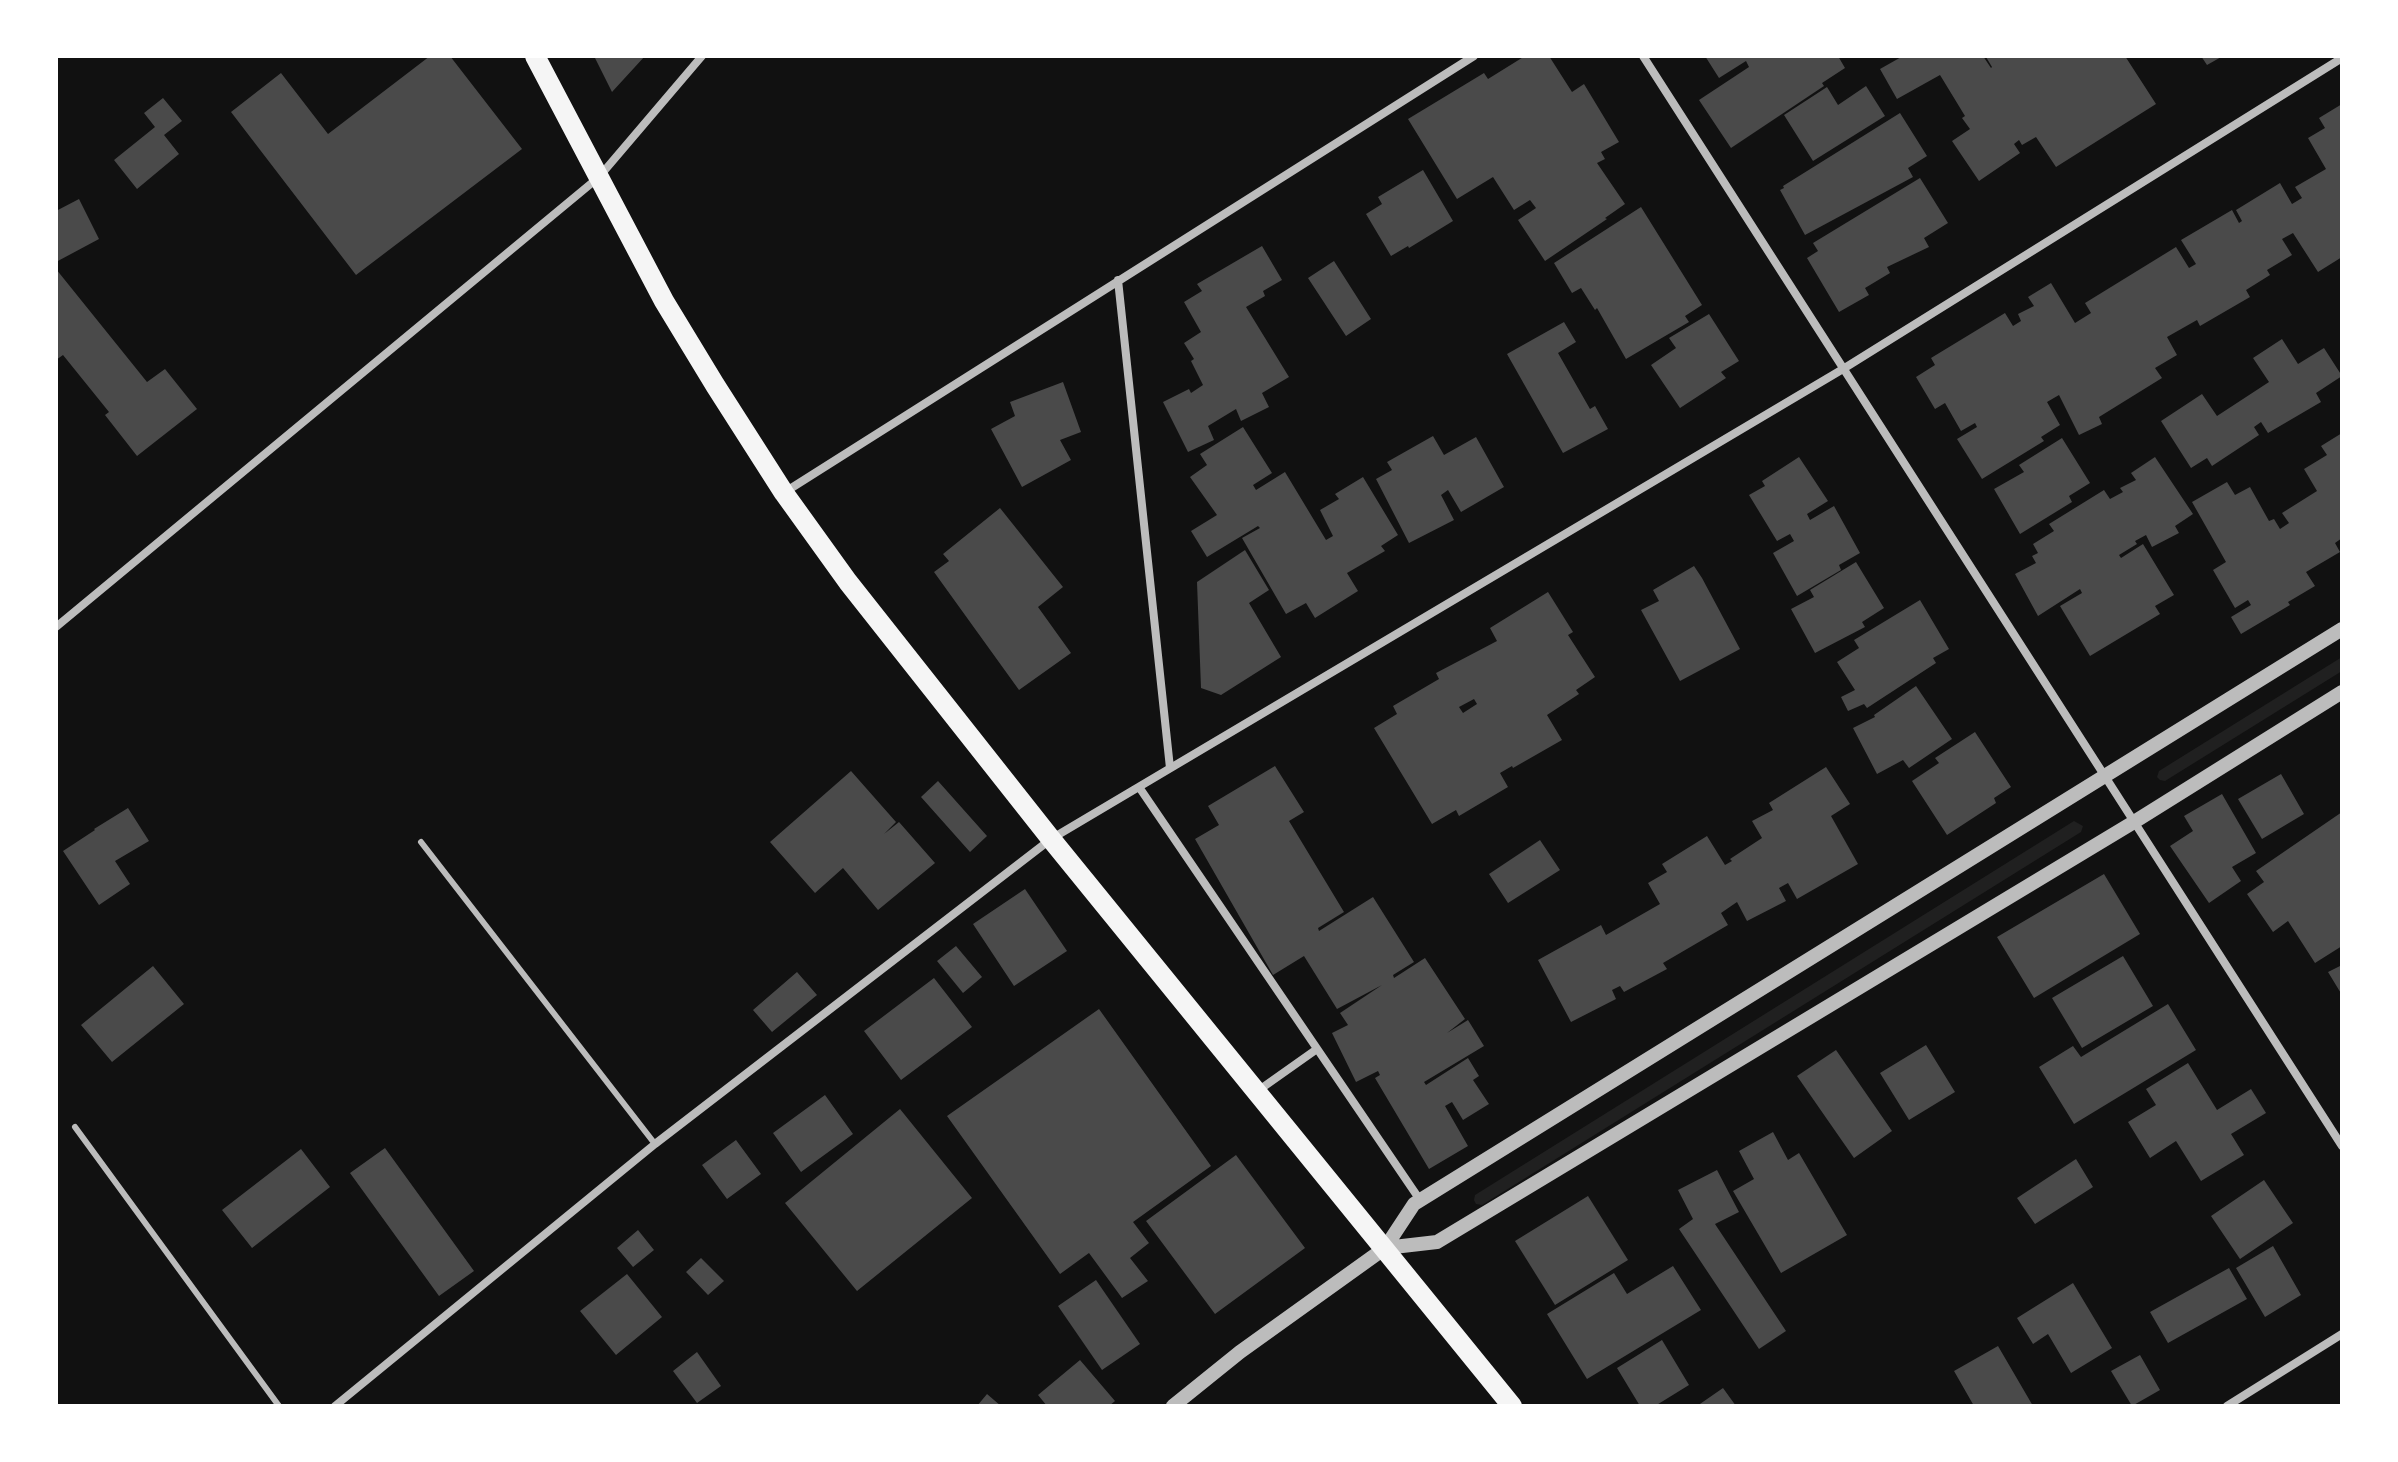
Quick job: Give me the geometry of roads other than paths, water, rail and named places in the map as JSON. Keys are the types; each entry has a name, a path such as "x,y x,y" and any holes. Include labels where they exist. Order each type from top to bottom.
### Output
{"main road":[{"path":"535,56 664,301 784,493 848,582 1051,839 1512,1406"}],"street":[{"path":"56,627 599,177 702,56"},
{"path":"784,493 1474,56"},
{"path":"1643,56 2342,1146"},
{"path":"335,1406 655,1144 1051,839 1843,369 2342,58"},
{"path":"1118,280 1170,768"},
{"path":"1173,1406 1240,1352 1385,1248 1414,1204 1420,1200 2342,629"},
{"path":"1385,1248 1437,1242 2134,822 2342,692"},
{"path":"1139,787 1420,1200"},
{"path":"1257,1091 1317,1049"},
{"path":"2227,1406 2342,1334"}],"lane":[{"path":"421,842 655,1144"},
{"path":"75,1127 279,1406"}]}
